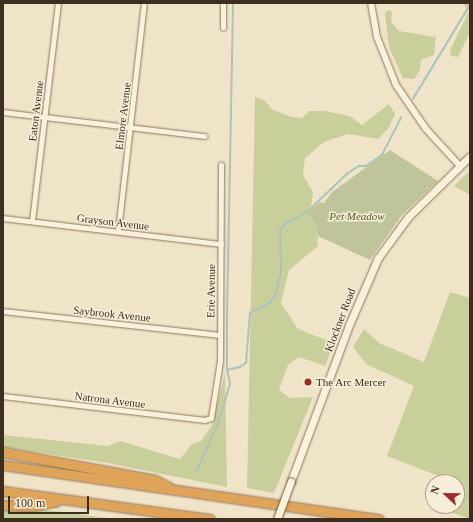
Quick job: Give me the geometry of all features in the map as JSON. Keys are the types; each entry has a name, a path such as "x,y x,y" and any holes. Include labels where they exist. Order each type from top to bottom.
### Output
{"highway":[{"path":"3,452 155,480 179,492"},
{"path":"3,465 179,492 379,519"},
{"path":"3,492 210,519"},
{"path":"3,505 32,506 65,500"}],"main road":[{"name":"Klockner Road","path":"276,519 349,325 378,258 404,220 470,156"}],"street":[{"name":"Eaton Avenue","path":"32,222 58,3"},
{"name":"Elmore Avenue","path":"118,231 144,3"},
{"path":"223,3 223,28"},
{"path":"371,3 379,43 396,85 426,129 460,166"},
{"path":"3,112 205,136"},
{"name":"Erie Avenue","path":"213,416 220,361 221,166"},
{"name":"Grayson Avenue","path":"3,218 221,244"},
{"name":"Saybrook Avenue","path":"3,311 220,335"},
{"name":"Natrona Avenue","path":"3,396 205,420 213,416"}],"green space":[{"path":"463,3 470,3 470,32 458,57 451,56 450,50 469,11"},
{"path":"389,10 392,12 391,22 399,31 436,37 434,55 421,60 420,70 414,79 403,78 389,47 385,13"},
{"path":"255,97 264,100 273,110 292,117 302,118 309,111 325,111 350,116 362,125 389,104 395,114 388,129 378,139 348,134 324,142 305,158 303,175 313,192 310,215 317,228 318,246 289,270 281,303 298,329 334,343 325,366 299,357 288,365 279,390 290,398 313,397 274,493 247,488"},
{"name":"Pet Meadow","path":"390,150 438,181 402,215 370,260 318,236 317,228 310,215 310,211 319,202 324,203 332,192"},
{"path":"470,170 470,195 454,186"},
{"path":"450,292 470,298 470,519 456,514 465,514 465,474 434,474 387,456 414,386 366,364 353,347 364,329 379,343 424,362"},
{"path":"225,373 227,487 108,463 3,447 3,435 108,446 120,441 180,459 192,444 201,441 212,425"},
{"path":"3,506 64,512 113,519 3,519"}],"waterway":[{"path":"196,472 218,424 230,384 227,370 227,319 233,3"},
{"path":"413,99 470,5"},
{"path":"227,370 240,367 246,363 250,313 270,303 275,296 281,274 280,230 286,223 306,213 347,174 359,166 366,166 382,155 401,118"}],"place":[{"name":"The Arc Mercer","path":"308,382"}]}
